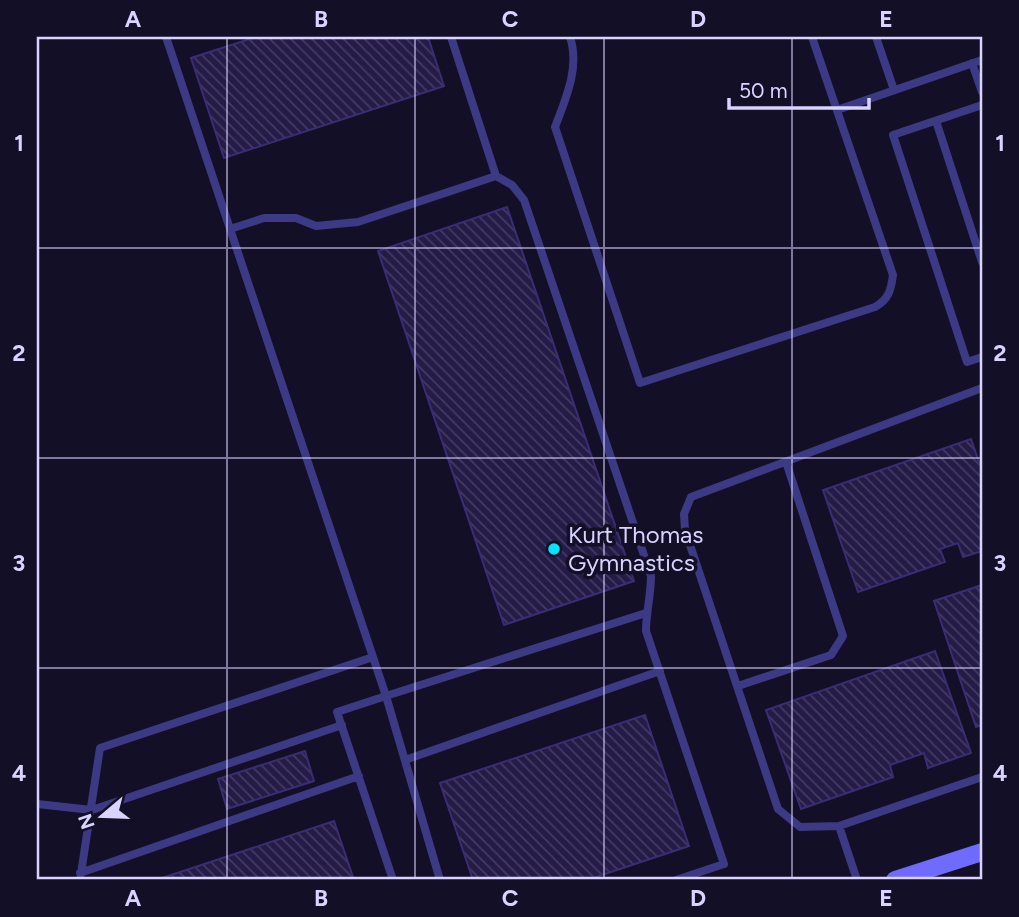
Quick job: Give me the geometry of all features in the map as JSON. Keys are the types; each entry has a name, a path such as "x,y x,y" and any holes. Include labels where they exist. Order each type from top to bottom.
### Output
{"street":[{"path":"895,880 982,852"}],"lane":[{"path":"166,37 386,696 440,880"},
{"path":"451,37 496,176 512,185 524,200 650,576 651,595 646,613 646,631 724,864 676,880"},
{"path":"570,37 575,51 570,87 555,127 640,383 875,307 885,301 891,289 892,275 812,37"},
{"path":"876,37 894,90"},
{"path":"837,110 982,60"},
{"path":"972,63 982,93"},
{"path":"982,105 893,135 967,362 982,357"},
{"path":"936,121 982,262"},
{"path":"230,229 264,218 296,218 316,226 358,222 496,176"},
{"path":"982,388 691,497 684,514 685,530 778,809 800,827 839,826 982,778"},
{"path":"738,686 831,655 843,636 786,462"},
{"path":"393,880 337,712 646,613"},
{"path":"80,877 100,748 373,657"},
{"path":"405,760 660,671"},
{"path":"37,804 92,810 342,726"},
{"path":"80,877 359,776"},
{"path":"839,826 857,880"}],"building":[{"path":"256,37 428,37 444,86 224,158 191,58"},
{"path":"507,207 634,581 504,625 378,251"},
{"path":"971,439 982,471 982,551 963,557 958,543 940,549 945,562 858,592 823,490"},
{"path":"982,585 982,725 976,727 934,601"},
{"path":"935,651 971,753 928,768 924,753 890,765 893,777 801,809 766,710"},
{"path":"645,715 689,846 587,880 473,880 440,783"},
{"path":"305,751 314,781 227,809 218,779"},
{"path":"334,821 354,880 156,880"}],"place":[{"name":"Kurt Thomas Gymnastics","path":"554,549"}]}
